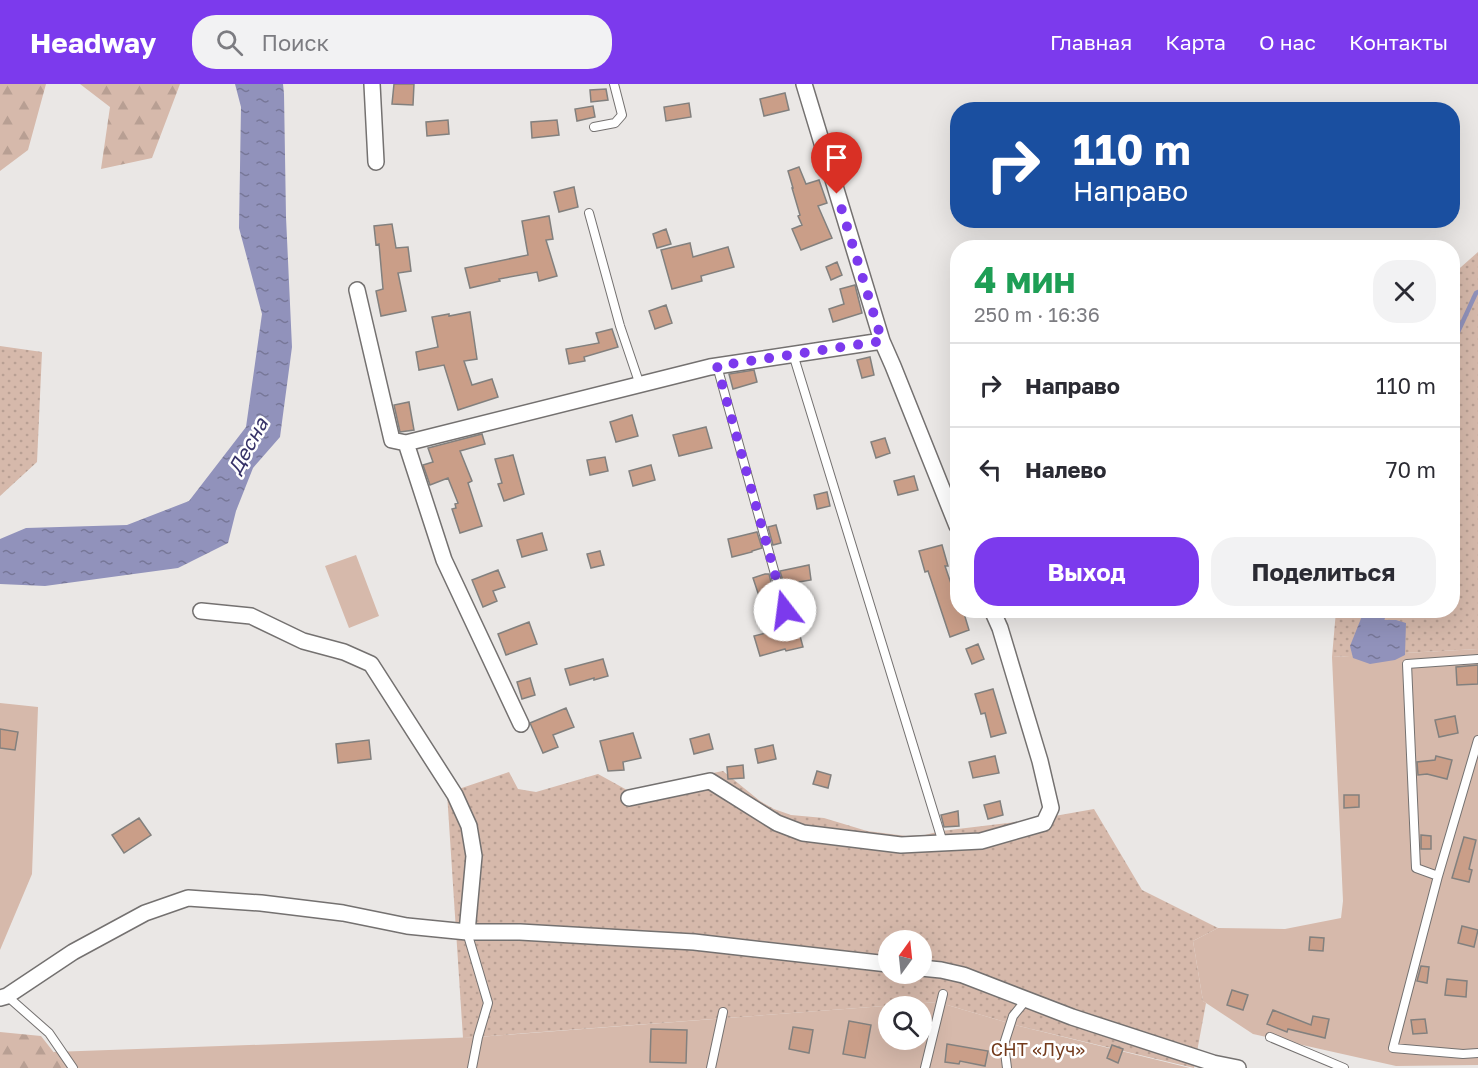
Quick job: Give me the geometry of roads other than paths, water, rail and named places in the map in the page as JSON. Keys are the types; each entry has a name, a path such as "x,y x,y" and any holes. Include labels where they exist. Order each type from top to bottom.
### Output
{"street":[{"path":"372,84 376,162"},
{"path":"804,84 882,341 950,508"},
{"path":"357,290 392,440 406,443 717,366 882,341"},
{"path":"406,443 444,560 521,724"},
{"path":"201,611 251,616 303,641 344,652 371,664 455,795 469,826 474,856 467,932"},
{"path":"629,798 710,781 777,824 803,833 901,845 981,841 1044,823 1051,808 1034,739 996,618"},
{"path":"3,997 73,952 145,913 188,898 273,904 343,913 407,926 467,932 520,932 694,942 878,963"},
{"path":"932,969 963,975 1083,1021 1213,1063 1238,1068"}],"lane":[{"path":"594,127 615,123 622,115 614,84"},
{"path":"589,213 620,326 640,385"},
{"path":"793,354 943,843"},
{"path":"717,366 785,610"},
{"path":"1438,876 1416,868 1407,664 1478,659"},
{"path":"1478,740 1438,876 1393,1048 1463,1054 1478,1053"},
{"path":"467,932 488,1003 472,1068"},
{"path":"925,1068 943,994"},
{"path":"3,997 49,1033 73,1068"},
{"path":"1007,1068 1004,1044 1013,1016 1027,999"},
{"path":"711,1068 723,1012"},
{"path":"1270,1037 1344,1068"}],"water":[{"name":"Десна","path":"235,84 283,84 292,347 280,437 253,468 236,511 228,543 178,568 45,586 0,584 0,539 26,528 127,525 189,501 246,427 262,314 239,228 241,107"},
{"path":"1361,618 1381,618 1406,623 1405,655 1395,660 1370,664 1353,658 1350,646"}],"waterway":[{"path":"1460,328 1478,292"}],"park label":[{"name":"СНТ «Луч»","path":"1038,1050"}]}
